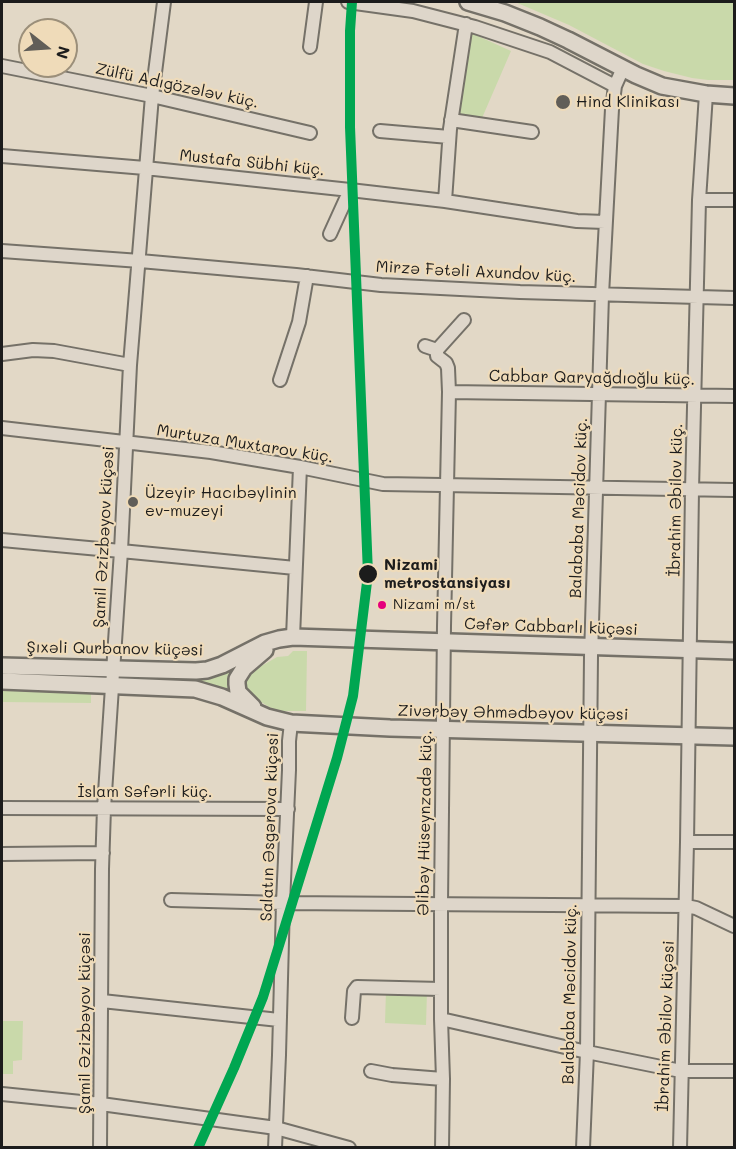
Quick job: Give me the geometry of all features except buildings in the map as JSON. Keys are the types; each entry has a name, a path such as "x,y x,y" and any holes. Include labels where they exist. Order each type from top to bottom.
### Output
{"main road":[{"path":"469,2 540,27 662,86 706,94 735,96"},
{"path":"274,720 246,701 238,692 237,679 244,668 286,638"},
{"name":"Cəfər Cabbarlı küçəsi","path":"286,638 735,651"},
{"name":"Şıxəli Qurbanov küçəsi","path":"2,666 182,671 207,669 222,665 254,648 286,638"},
{"path":"2,681 195,689 222,697 274,720"},
{"name":"Zivərbəy Əhmədbəyov küçəsi","path":"274,720 291,723 443,729 735,736"}],"street":[{"name":"Şamil Əzizbəyov küçəsi","path":"100,1148 104,808 121,551 130,365 152,96 164,2"},
{"path":"310,47 316,2"},
{"path":"348,2 413,11 466,24 550,52 615,86"},
{"path":"445,201 451,120 466,24"},
{"name":"Zülfü Adıgözələv küç.","path":"2,66 152,96 310,133"},
{"name":"Balababa Məcidov küç.","path":"583,1148 590,733 602,295 612,109 615,86 623,68"},
{"name":"İbrahim Əbilov küç.","path":"686,906 699,200 706,94"},
{"path":"451,120 532,132"},
{"path":"380,131 449,137"},
{"name":"Mustafa Sübhi küç.","path":"2,156 146,168 350,190 445,201 577,221 605,222"},
{"path":"330,234 350,190"},
{"path":"699,200 735,200"},
{"name":"Mirzə Fətəli Axundov küç.","path":"2,251 308,276 405,287 735,298"},
{"path":"280,380 299,322 308,276"},
{"name":"Əlibəy Hüseynzadə küç.","path":"442,1148 441,903 448,368 431,348 464,320"},
{"path":"2,354 33,350 54,351 130,365"},
{"name":"Cabbar Qaryağdıoğlu küç.","path":"448,392 735,396"},
{"name":"Murtuza Muxtarov küç.","path":"2,428 211,452 300,466 383,484 735,490"},
{"path":"286,638 295,568 300,466"},
{"path":"2,540 295,568"},
{"name":"Salatın Əsgərova küçəsi","path":"275,1148 291,723"},
{"name":"İslam Səfərli küç.","path":"2,808 288,809"},
{"path":"687,842 735,842"},
{"path":"2,854 103,853"},
{"path":"171,900 686,906 696,908 735,926"},
{"name":"İbrahim Əbilov küçəsi","path":"680,1148 686,906"},
{"path":"352,1018 354,991 357,987 441,989"},
{"path":"102,1001 279,1020"},
{"path":"441,1018 586,1052 681,1071 735,1071"},
{"path":"371,1071 442,1079"},
{"path":"2,1094 101,1104 276,1128 349,1148"}],"green space":[{"path":"515,2 734,2 734,80 692,78 643,64 569,25"},
{"path":"469,32 511,51 482,118 454,114"},
{"path":"293,651 307,651 306,711 276,711 246,693 243,680 246,675 277,657 288,656"},
{"path":"242,664 237,699 221,689 191,680 224,673"},
{"path":"2,690 91,692 91,703 2,702"},
{"path":"386,990 427,991 426,1025 385,1023"},
{"path":"2,1021 23,1021 22,1060 13,1061 13,1074 2,1074"}],"transit line":[{"path":"198,1148 263,997 337,758 353,696 368,574 350,127 352,2"}],"place":[{"name":"Hind Klinikası","path":"563,102"},
{"name":"Üzeyir Hacıbəylinin ev-muzeyi","path":"133,502"},
{"name":"Nizami metrostansiyası","path":"368,574"},
{"name":"Nizami m/st","path":"382,605"}]}
